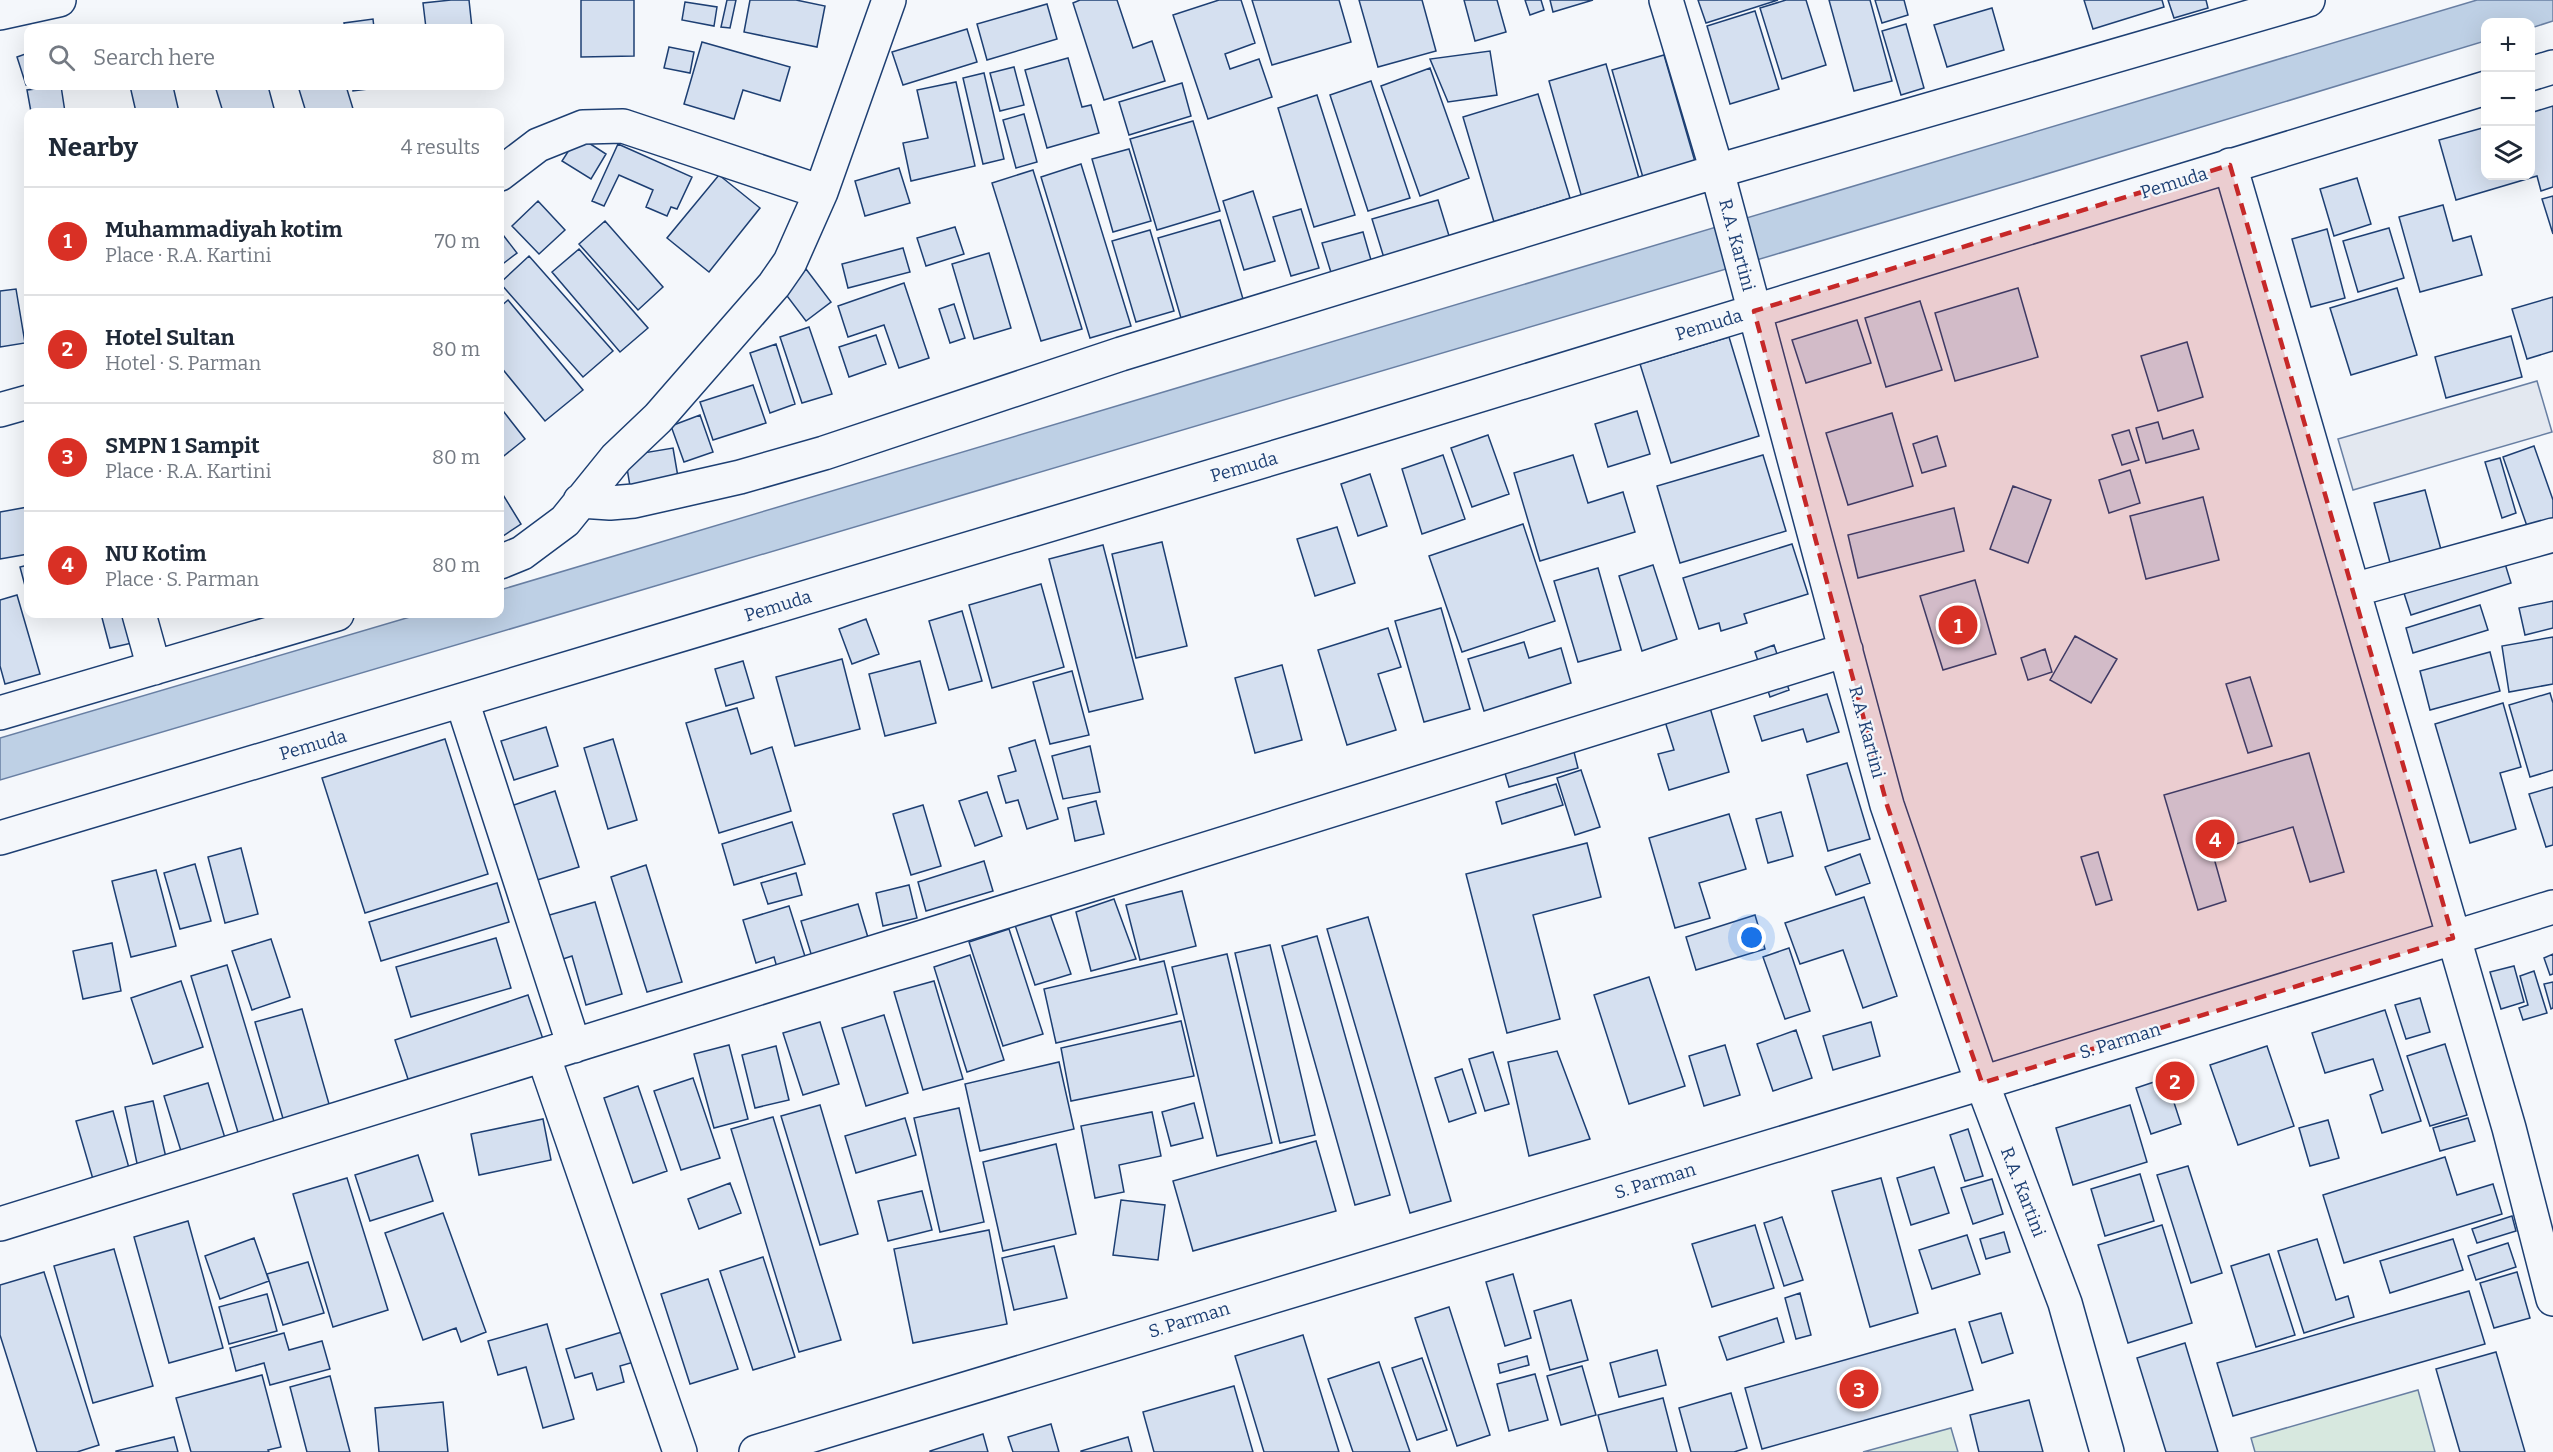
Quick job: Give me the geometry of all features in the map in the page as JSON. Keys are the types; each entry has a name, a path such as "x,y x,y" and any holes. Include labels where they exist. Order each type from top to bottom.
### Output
{"street":[{"path":"0,13 58,0"},
{"path":"504,560 522,553 565,521 616,458 658,418 774,285 790,262 821,192 889,0"},
{"name":"R.A. Kartini","path":"1666,0 1719,178 1887,805 1982,1083 2065,1303 2107,1452"},
{"path":"580,501 610,503 634,501 740,477 824,453 1121,354 1719,178 2308,0"},
{"path":"2535,72 2553,67"},
{"name":"Pemuda","path":"0,838 1323,443 1751,298 2230,165 2481,90"},
{"path":"504,171 538,145 583,127 623,126 821,192"},
{"path":"2230,165 2452,938 2509,1128 2552,1294"},
{"path":"0,410 24,403"},
{"path":"2353,590 2553,535"},
{"path":"140,618 154,668"},
{"path":"0,713 323,618"},
{"path":"0,1224 1846,650"},
{"path":"462,701 574,1046"},
{"name":"S. Parman","path":"756,1452 1982,1083 2553,907"},
{"path":"543,1055 680,1452"}],"highlighted area":[{"path":"2230,165 2453,938 1982,1083 1887,805 1754,311"}],"shaded area":[{"path":"2537,381 2552,432 2353,490 2338,439"},
{"path":"2418,1390 2435,1452 2255,1452 2251,1438"},
{"path":"1951,1428 1958,1452 1863,1452"}],"water":[{"path":"2477,0 2553,0 2553,21 2535,27 2535,18 2481,18 2481,42 2020,182 0,780 0,738 406,618 504,618 504,589"}],"building":[{"path":"469,0 472,24 426,24 423,3"},
{"path":"581,0 634,0 634,56 581,57"},
{"path":"727,0 736,0 730,28 721,27"},
{"path":"750,0 796,0 825,6 817,47 744,32"},
{"path":"1080,0 1117,0 1133,48 1152,41 1165,81 1104,100 1073,3"},
{"path":"1219,0 1241,0 1255,43 1225,54 1230,69 1259,59 1272,97 1208,119 1173,15"},
{"path":"1252,0 1339,0 1351,42 1272,65"},
{"path":"1359,0 1422,0 1436,51 1378,67"},
{"path":"1464,0 1497,0 1506,32 1475,41"},
{"path":"1525,0 1541,0 1544,10 1530,15"},
{"path":"1550,0 1593,0 1553,12"},
{"path":"1698,0 1778,0 1706,23"},
{"path":"1786,0 1806,0 1826,65 1782,79 1760,8"},
{"path":"1829,0 1870,0 1892,81 1854,91"},
{"path":"1875,0 1904,0 1908,15 1882,23"},
{"path":"2084,0 2162,0 2164,7 2093,29"},
{"path":"2168,0 2206,0 2208,8 2174,18"},
{"path":"685,2 717,7 714,26 682,20"},
{"path":"1047,4 1057,39 987,60 977,24"},
{"path":"1992,8 2004,50 1947,67 1934,25"},
{"path":"1755,11 1779,89 1730,104 1707,26"},
{"path":"373,19 374,24 344,24"},
{"path":"1906,24 1924,88 1901,95 1882,31"},
{"path":"967,29 977,62 903,85 892,52"},
{"path":"702,42 790,67 780,101 743,90 734,119 684,104"},
{"path":"669,47 694,52 690,73 664,68"},
{"path":"1490,51 1497,95 1448,102 1430,59"},
{"path":"24,54 24,79 17,57"},
{"path":"1664,55 1698,172 1646,188 1612,70"},
{"path":"1068,58 1082,107 1091,105 1099,133 1047,148 1025,70"},
{"path":"1606,64 1640,182 1582,198 1549,81"},
{"path":"1014,67 1024,105 1000,111 990,73"},
{"path":"1430,68 1469,178 1420,196 1381,86"},
{"path":"984,73 1004,159 983,164 963,78"},
{"path":"1371,81 1410,198 1368,211 1330,95"},
{"path":"956,82 975,166 911,181 903,143 928,138 917,90"},
{"path":"1182,83 1191,116 1129,135 1119,102"},
{"path":"27,90 62,90 64,108 30,108"},
{"path":"131,90 174,90 178,108 135,108"},
{"path":"216,90 269,90 274,108 222,108"},
{"path":"299,90 347,90 353,108 305,108"},
{"path":"1538,94 1570,198 1494,222 1463,117"},
{"path":"1317,95 1355,215 1314,227 1278,108"},
{"path":"2553,106 2553,187 2541,191 2537,176 2535,177 2535,111"},
{"path":"1024,114 1037,162 1016,168 1003,120"},
{"path":"1193,121 1220,211 1157,230 1130,139"},
{"path":"2481,128 2481,180 2524,180 2456,200 2439,140"},
{"path":"578,136 606,154 591,179 562,161"},
{"path":"618,144 692,177 677,209 671,207 667,216 646,207 653,190 619,175 604,206 592,201"},
{"path":"1129,149 1151,221 1113,232 1092,159"},
{"path":"1081,164 1131,326 1090,338 1041,177"},
{"path":"899,168 910,203 865,216 855,181"},
{"path":"1033,170 1082,329 1041,341 992,183"},
{"path":"719,175 760,208 709,272 667,238"},
{"path":"2357,178 2371,224 2334,236 2320,189"},
{"path":"1253,191 1275,261 1244,270 1223,201"},
{"path":"2553,196 2553,234 2542,199"},
{"path":"1438,200 1450,239 1384,258 1372,219"},
{"path":"538,201 565,230 539,254 512,226"},
{"path":"2443,205 2453,241 2471,236 2482,275 2420,292 2399,217"},
{"path":"1301,209 1319,268 1291,276 1273,217"},
{"path":"1220,220 1243,299 1181,318 1158,238"},
{"path":"605,221 663,287 638,310 579,244"},
{"path":"955,227 964,254 926,266 917,238"},
{"path":"2389,228 2404,278 2358,292 2343,241"},
{"path":"2327,229 2345,298 2311,307 2292,239"},
{"path":"1150,230 1174,311 1136,322 1112,241"},
{"path":"1363,232 1373,267 1333,279 1322,243"},
{"path":"504,236 517,253 504,263"},
{"path":"903,248 910,272 848,288 842,264"},
{"path":"579,249 648,328 620,352 552,272"},
{"path":"989,253 1011,328 974,339 952,264"},
{"path":"529,256 613,351 583,377 504,288 504,279"},
{"path":"806,269 831,302 806,321 781,288"},
{"path":"904,283 929,358 899,368 884,325 848,337 838,306"},
{"path":"2018,288 2038,357 1955,381 1935,313"},
{"path":"2397,288 2417,355 2351,375 2330,308"},
{"path":"16,289 24,343 0,347 0,291"},
{"path":"2553,297 2553,351 2527,359 2512,309"},
{"path":"508,300 583,390 545,421 504,371 504,304"},
{"path":"1920,301 1942,370 1886,387 1865,318"},
{"path":"954,304 965,338 950,343 939,309"},
{"path":"1857,320 1871,363 1806,383 1792,340"},
{"path":"809,327 832,394 802,403 780,337"},
{"path":"876,335 886,364 849,377 839,347"},
{"path":"2511,336 2522,377 2446,398 2435,357"},
{"path":"1729,337 1759,436 1671,463 1640,364"},
{"path":"2187,342 2203,397 2158,411 2141,356"},
{"path":"776,344 795,404 770,413 750,353"},
{"path":"753,385 766,423 713,440 700,402"},
{"path":"1637,411 1650,454 1608,467 1595,424"},
{"path":"504,412 525,439 504,456"},
{"path":"1892,413 1913,486 1848,505 1826,433"},
{"path":"700,415 713,452 684,462 671,426"},
{"path":"2158,422 2163,439 2193,430 2199,449 2146,463 2136,428"},
{"path":"2129,430 2139,460 2122,465 2112,435"},
{"path":"1488,435 1509,494 1472,507 1451,448"},
{"path":"1937,436 1946,466 1922,473 1913,444"},
{"path":"2534,446 2553,500 2553,521 2528,529 2503,457"},
{"path":"673,448 678,477 630,486 625,456"},
{"path":"1443,455 1465,519 1422,534 1402,469"},
{"path":"1573,455 1588,503 1623,492 1635,532 1540,561 1514,473"},
{"path":"1763,455 1786,531 1680,563 1657,486"},
{"path":"2500,458 2516,513 2502,518 2485,462"},
{"path":"2130,470 2140,503 2109,513 2099,480"},
{"path":"1370,474 1387,526 1358,536 1341,484"},
{"path":"2013,486 2051,500 2028,563 1990,549"},
{"path":"2425,490 2443,557 2392,570 2374,503"},
{"path":"504,496 521,524 504,535"},
{"path":"2203,497 2219,560 2146,579 2130,516"},
{"path":"24,508 24,555 0,559 0,512"},
{"path":"1954,508 1964,551 1858,578 1848,535"},
{"path":"1523,524 1555,621 1462,652 1429,556"},
{"path":"1337,527 1355,583 1315,596 1297,539"},
{"path":"1162,542 1187,646 1136,658 1112,554"},
{"path":"1792,544 1808,594 1744,614 1747,623 1721,631 1719,623 1699,629 1683,578"},
{"path":"1103,545 1143,699 1089,712 1049,559"},
{"path":"2502,554 2511,583 2411,615 2402,587"},
{"path":"1653,565 1677,639 1642,651 1619,576"},
{"path":"24,566 24,582 20,567"},
{"path":"1598,568 1621,650 1578,662 1554,581"},
{"path":"1975,580 1996,654 1943,670 1920,596"},
{"path":"1041,584 1064,667 992,688 969,605"},
{"path":"17,595 40,674 5,684 0,666 0,600"},
{"path":"2553,601 2553,628 2525,635 2519,608"},
{"path":"2480,605 2488,630 2413,653 2406,628"},
{"path":"1441,608 1470,709 1424,722 1395,621"},
{"path":"962,611 982,681 949,690 929,621"},
{"path":"102,618 129,618 132,643 110,648"},
{"path":"866,619 879,654 852,664 839,629"},
{"path":"1388,628 1401,667 1378,674 1396,730 1347,745 1318,650"},
{"path":"2075,636 2117,659 2091,703 2050,680"},
{"path":"2553,637 2553,684 2509,692 2502,646"},
{"path":"1524,642 1529,658 1561,648 1571,683 1484,711 1468,659"},
{"path":"1774,645 1789,690 1770,697 1755,652"},
{"path":"2045,649 2052,672 2028,680 2021,658"},
{"path":"2490,652 2500,691 2430,710 2420,671"},
{"path":"842,659 860,729 795,746 776,677"},
{"path":"743,661 754,698 726,706 715,669"},
{"path":"920,661 936,723 885,736 869,674"},
{"path":"1282,665 1302,740 1255,753 1235,678"},
{"path":"1072,671 1089,735 1050,744 1033,682"},
{"path":"2250,677 2272,746 2248,753 2226,684"},
{"path":"2550,693 2553,703 2553,770 2530,777 2509,705"},
{"path":"1827,694 1839,732 1807,742 1803,729 1762,741 1754,716"},
{"path":"1708,701 1729,772 1669,790 1658,754 1674,750 1663,715"},
{"path":"2503,703 2521,767 2500,773 2516,829 2470,843 2435,724"},
{"path":"737,708 751,754 772,747 791,811 719,833 686,723"},
{"path":"546,727 558,766 514,780 501,741"},
{"path":"1570,736 1578,768 1509,787 1500,756"},
{"path":"445,739 488,874 365,913 322,778"},
{"path":"613,739 637,820 608,829 584,748"},
{"path":"1035,740 1058,819 1027,829 1018,800 1006,803 998,776 1016,771 1009,748"},
{"path":"1090,746 1100,792 1063,799 1052,756"},
{"path":"2309,753 2344,872 2310,882 2293,827 2212,851 2226,901 2198,910 2164,795"},
{"path":"1847,763 1870,839 1828,851 1807,775"},
{"path":"1581,770 1600,827 1575,835 1557,778"},
{"path":"1556,784 1563,805 1502,824 1496,802"},
{"path":"2553,787 2553,845 2546,847 2529,794"},
{"path":"555,791 579,867 534,881 511,806"},
{"path":"987,792 1002,836 975,846 959,801"},
{"path":"1096,801 1104,834 1075,841 1068,808"},
{"path":"923,805 941,866 911,875 893,814"},
{"path":"1781,812 1793,856 1768,863 1756,819"},
{"path":"1729,814 1746,869 1699,883 1710,918 1675,928 1649,838"},
{"path":"792,822 805,864 734,885 722,844"},
{"path":"1587,843 1601,897 1533,915 1560,1019 1507,1033 1466,874"},
{"path":"241,848 258,914 225,923 208,857"},
{"path":"2098,852 2112,900 2096,905 2081,857"},
{"path":"1860,854 1870,883 1836,895 1825,867"},
{"path":"984,861 993,891 926,911 918,882"},
{"path":"195,864 211,921 180,929 164,873"},
{"path":"646,865 682,982 647,992 611,877"},
{"path":"156,870 176,946 131,957 112,881"},
{"path":"796,873 802,895 768,904 761,883"},
{"path":"497,883 509,922 381,961 369,922"},
{"path":"909,885 917,918 883,926 876,893"},
{"path":"1182,891 1196,946 1140,960 1126,905"},
{"path":"1864,897 1897,996 1863,1008 1843,950 1800,964 1785,923"},
{"path":"1114,899 1136,959 1091,971 1076,912"},
{"path":"595,902 622,994 586,1005 572,956 560,960 546,916"},
{"path":"858,904 869,941 816,970 801,921"},
{"path":"789,906 809,969 780,978 774,957 756,963 743,920"},
{"path":"1050,914 1071,974 1035,985 1015,925"},
{"path":"1755,915 1765,949 1696,970 1686,937"},
{"path":"1368,917 1451,1201 1410,1213 1327,929"},
{"path":"1009,929 1043,1034 1003,1046 969,942"},
{"path":"1317,936 1390,1195 1355,1205 1282,946"},
{"path":"496,938 511,988 411,1017 396,967"},
{"path":"271,939 290,997 252,1010 232,951"},
{"path":"112,943 121,991 83,999 73,951"},
{"path":"1270,945 1315,1135 1280,1143 1235,953"},
{"path":"1789,948 1810,1011 1785,1019 1763,957"},
{"path":"1227,954 1272,1143 1217,1156 1172,967"},
{"path":"2553,954 2553,974 2550,975 2544,958"},
{"path":"970,955 1004,1060 967,1072 934,967"},
{"path":"1164,961 1177,1014 1056,1043 1044,989"},
{"path":"227,965 282,1148 246,1159 191,976"},
{"path":"2514,966 2524,1002 2501,1009 2490,972"},
{"path":"2534,971 2547,1013 2523,1020 2519,1008 2528,1005 2520,976"},
{"path":"1649,977 1685,1086 1629,1104 1594,995"},
{"path":"181,981 203,1047 153,1064 131,998"},
{"path":"934,981 963,1079 923,1090 894,992"},
{"path":"2553,982 2553,1008 2551,1009 2544,984"},
{"path":"528,995 546,1048 413,1094 395,1040"},
{"path":"2420,998 2430,1032 2406,1039 2395,1005"},
{"path":"302,1009 337,1132 291,1146 255,1022"},
{"path":"2385,1010 2421,1121 2382,1133 2370,1095 2383,1090 2373,1059 2325,1073 2312,1033"},
{"path":"884,1015 908,1093 866,1106 842,1028"},
{"path":"1181,1021 1194,1076 1071,1101 1061,1048"},
{"path":"820,1022 839,1084 803,1095 783,1033"},
{"path":"1871,1022 1880,1056 1833,1070 1823,1036"},
{"path":"1796,1030 1812,1078 1773,1091 1757,1044"},
{"path":"2445,1044 2467,1115 2430,1126 2407,1056"},
{"path":"729,1045 748,1119 714,1128 694,1054"},
{"path":"1725,1045 1740,1095 1704,1106 1689,1056"},
{"path":"776,1046 789,1100 755,1108 742,1055"},
{"path":"2267,1046 2294,1126 2238,1145 2210,1065"},
{"path":"1557,1051 1590,1139 1529,1156 1508,1062"},
{"path":"1493,1052 1509,1104 1485,1111 1469,1059"},
{"path":"1059,1062 1074,1129 980,1151 965,1084"},
{"path":"1462,1069 1476,1113 1449,1122 1435,1078"},
{"path":"693,1078 720,1158 681,1170 654,1091"},
{"path":"2166,1078 2181,1124 2151,1134 2136,1088"},
{"path":"208,1083 229,1151 185,1164 164,1096"},
{"path":"638,1086 667,1171 633,1183 604,1098"},
{"path":"153,1101 167,1162 138,1168 125,1107"},
{"path":"1194,1103 1203,1138 1171,1146 1162,1112"},
{"path":"820,1105 858,1234 820,1245 781,1116"},
{"path":"2130,1105 2147,1162 2073,1185 2056,1128"},
{"path":"959,1108 984,1222 940,1232 914,1118"},
{"path":"113,1111 131,1175 95,1186 76,1121"},
{"path":"1152,1112 1161,1156 1119,1165 1124,1192 1095,1198 1081,1126"},
{"path":"773,1117 841,1340 799,1352 731,1129"},
{"path":"905,1118 916,1155 856,1173 845,1136"},
{"path":"2468,1118 2475,1141 2440,1151 2433,1128"},
{"path":"543,1119 551,1160 479,1175 471,1134"},
{"path":"2328,1120 2339,1158 2310,1166 2299,1128"},
{"path":"1968,1129 1983,1176 1965,1181 1950,1135"},
{"path":"1316,1141 1336,1211 1193,1251 1173,1181"},
{"path":"1056,1144 1076,1234 1003,1251 983,1162"},
{"path":"418,1155 433,1201 370,1221 355,1175"},
{"path":"2445,1157 2457,1195 2493,1184 2502,1214 2344,1263 2323,1195"},
{"path":"2188,1166 2222,1273 2191,1283 2157,1175"},
{"path":"1934,1167 1949,1213 1911,1225 1897,1178"},
{"path":"2140,1174 2154,1221 2105,1236 2091,1189"},
{"path":"347,1178 388,1310 333,1327 293,1194"},
{"path":"1881,1178 1918,1313 1870,1327 1832,1191"},
{"path":"1992,1179 2003,1214 1973,1224 1961,1188"},
{"path":"730,1183 741,1213 699,1229 688,1199"},
{"path":"922,1191 932,1230 888,1241 878,1201"},
{"path":"1121,1200 1165,1205 1158,1260 1113,1255"},
{"path":"443,1213 486,1332 461,1342 456,1328 423,1340 385,1233"},
{"path":"2512,1216 2516,1231 2477,1243 2472,1229"},
{"path":"1782,1217 1803,1280 1784,1286 1764,1223"},
{"path":"188,1221 223,1348 169,1363 134,1237"},
{"path":"1755,1225 1774,1288 1712,1307 1692,1244"},
{"path":"2162,1225 2192,1323 2128,1343 2098,1245"},
{"path":"989,1230 1007,1324 913,1343 894,1249"},
{"path":"2004,1232 2010,1252 1986,1259 1980,1239"},
{"path":"1967,1235 1980,1274 1932,1289 1919,1250"},
{"path":"254,1238 269,1281 220,1299 205,1256"},
{"path":"2317,1239 2336,1300 2348,1296 2354,1317 2304,1333 2278,1251"},
{"path":"2453,1239 2463,1270 2390,1293 2380,1261"},
{"path":"2508,1243 2516,1267 2476,1280 2468,1256"},
{"path":"1054,1246 1067,1298 1014,1310 1002,1258"},
{"path":"114,1249 153,1386 93,1403 54,1266"},
{"path":"2269,1254 2295,1335 2256,1347 2231,1266"},
{"path":"763,1257 795,1357 753,1370 720,1271"},
{"path":"308,1262 324,1313 283,1325 267,1274"},
{"path":"44,1272 99,1445 77,1452 37,1452 0,1335 0,1285"},
{"path":"2517,1272 2530,1318 2494,1328 2480,1283"},
{"path":"1513,1274 1531,1338 1505,1346 1486,1282"},
{"path":"708,1279 738,1369 690,1384 661,1294"},
{"path":"2469,1291 2485,1344 2233,1416 2217,1363"},
{"path":"1800,1293 1811,1335 1796,1339 1785,1298"},
{"path":"267,1294 277,1331 229,1344 219,1307"},
{"path":"1571,1300 1588,1360 1550,1370 1534,1311"},
{"path":"1449,1307 1490,1435 1457,1446 1415,1318"},
{"path":"2001,1313 2013,1353 1982,1363 1969,1322"},
{"path":"1777,1318 1784,1342 1727,1360 1719,1337"},
{"path":"547,1324 574,1419 543,1428 526,1367 498,1375 488,1341"},
{"path":"635,1328 644,1359 620,1366 624,1382 597,1390 592,1373 575,1378 566,1349"},
{"path":"1955,1329 1973,1390 1762,1449 1745,1388"},
{"path":"284,1333 289,1350 322,1341 330,1369 270,1385 264,1363 236,1371 230,1348"},
{"path":"1303,1335 1339,1452 1264,1452 1235,1356"},
{"path":"2185,1343 2218,1452 2166,1452 2137,1358"},
{"path":"1657,1350 1666,1385 1619,1397 1610,1363"},
{"path":"2496,1352 2525,1452 2460,1452 2436,1369"},
{"path":"1527,1356 1529,1365 1500,1373 1498,1364"},
{"path":"1422,1358 1447,1430 1417,1440 1392,1368"},
{"path":"1379,1362 1410,1452 1353,1452 1328,1379"},
{"path":"1582,1366 1596,1415 1561,1425 1547,1376"},
{"path":"1535,1374 1548,1420 1509,1431 1497,1384"},
{"path":"262,1375 281,1447 268,1450 269,1452 191,1452 176,1398"},
{"path":"330,1376 350,1452 307,1452 290,1387"},
{"path":"1234,1386 1253,1452 1154,1452 1143,1412"},
{"path":"1731,1393 1747,1448 1734,1452 1691,1452 1679,1408"},
{"path":"1663,1398 1677,1452 1608,1452 1598,1415"},
{"path":"2029,1400 2043,1452 1979,1452 1970,1415"},
{"path":"443,1402 448,1452 379,1452 375,1408"},
{"path":"1051,1424 1059,1452 1013,1452 1008,1437"},
{"path":"983,1434 988,1452 930,1452 930,1451"},
{"path":"174,1437 178,1452 116,1452 116,1451"},
{"path":"1128,1437 1132,1452 1081,1452 1081,1451"}],"place":[{"name":"Muhammadiyah kotim","path":"1958,625"},
{"name":"NU Kotim","path":"2215,839"},
{"name":"Hotel Sultan","path":"2175,1081"},
{"name":"SMPN 1 Sampit","path":"1859,1389"}]}
